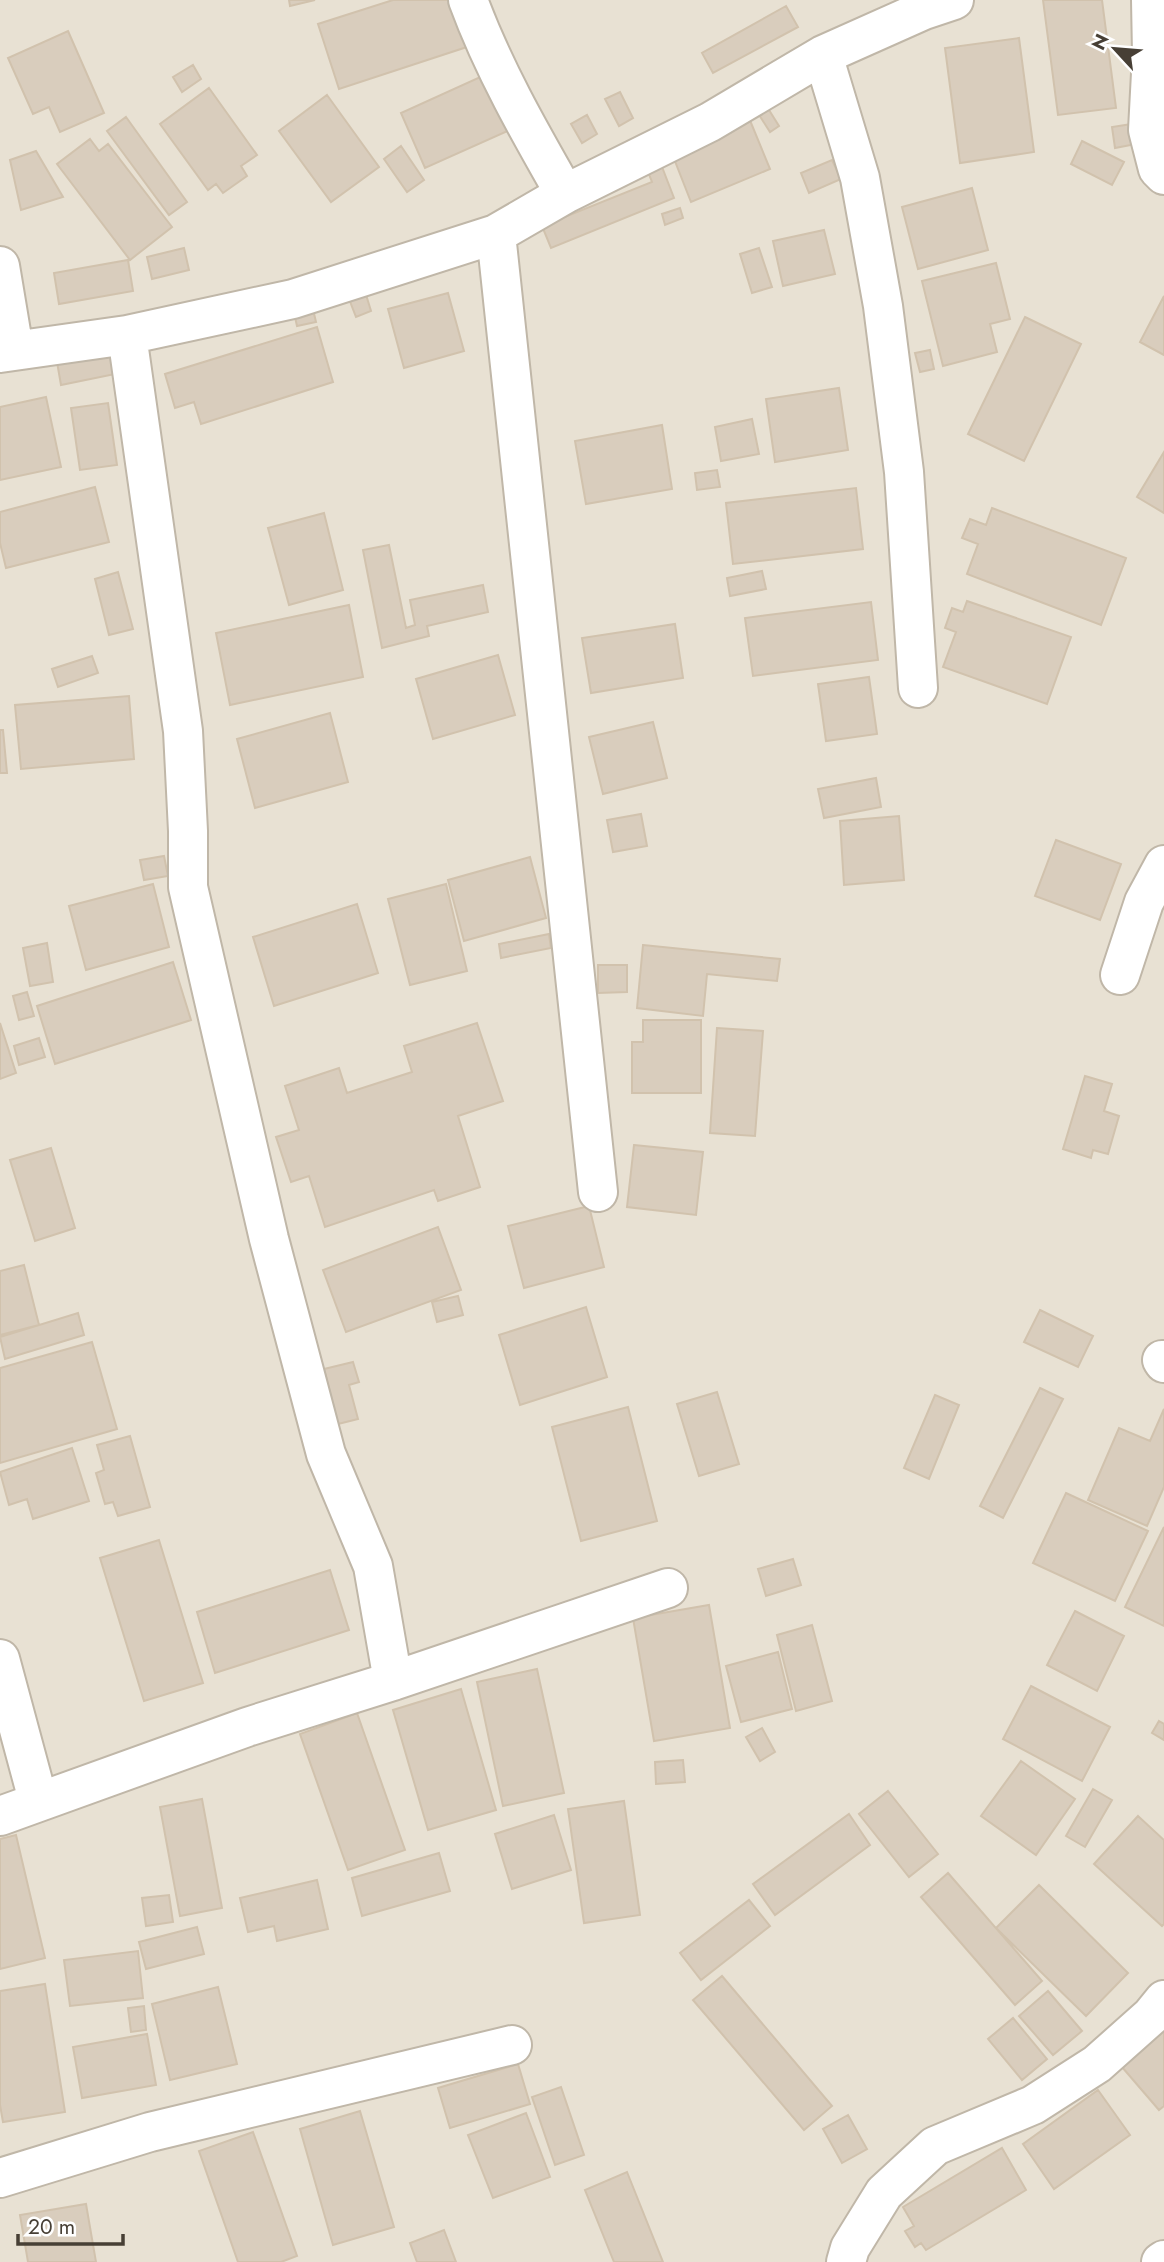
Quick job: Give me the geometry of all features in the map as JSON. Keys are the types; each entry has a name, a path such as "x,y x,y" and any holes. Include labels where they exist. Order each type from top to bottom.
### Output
{"street":[{"path":"468,0 479,31 521,115 565,194"},
{"path":"0,266 7,351 127,335 293,299 496,234 565,194 710,122 823,55 924,10 954,0"},
{"path":"1151,0 1152,54 1148,130 1158,169 1164,175"},
{"path":"823,55 860,178 883,306 904,472 918,688"},
{"path":"496,234 598,1192"},
{"path":"127,335 183,731 188,887 269,1239 326,1454 373,1566 393,1681"},
{"path":"1119,975 1144,902 1164,865"},
{"path":"0,1816 38,1800 247,1727 393,1681 667,1588"},
{"path":"0,1659 38,1800"},
{"path":"846,2262 850,2248 884,2193 935,2146 1033,2105 1097,2064 1151,2016 1164,2000"},
{"path":"0,2178 150,2133 512,2045"}],"shaded area":[{"path":"0,0 1164,0 1164,2262 0,2262"}],"building":[{"path":"289,0 315,0 290,6"},
{"path":"393,0 462,0 476,44 339,89 318,24"},
{"path":"1043,0 1102,0 1116,108 1058,115"},
{"path":"786,6 798,27 713,73 702,53"},
{"path":"68,31 104,113 60,132 49,107 33,114 8,58"},
{"path":"1019,38 1034,152 960,163 945,48"},
{"path":"193,65 201,79 182,92 173,77"},
{"path":"489,73 514,128 425,168 401,113"},
{"path":"209,88 257,155 241,166 247,176 223,193 216,184 208,190 160,124"},
{"path":"620,92 633,118 619,126 605,99"},
{"path":"327,95 379,167 331,202 279,131"},
{"path":"764,102 779,126 770,132 754,107"},
{"path":"587,115 597,134 582,143 571,124"},
{"path":"126,117 187,202 169,215 107,131"},
{"path":"749,118 770,169 691,202 671,151"},
{"path":"1132,124 1136,144 1115,148 1112,127"},
{"path":"90,139 99,151 108,144 172,227 130,260 57,164"},
{"path":"1082,141 1124,162 1112,185 1071,164"},
{"path":"401,146 424,180 407,192 384,159"},
{"path":"36,151 63,197 21,210 10,160"},
{"path":"657,154 674,198 551,248 542,226 652,182 643,159"},
{"path":"832,160 841,179 809,193 801,173"},
{"path":"972,188 988,250 918,269 902,207"},
{"path":"680,208 683,218 665,225 662,214"},
{"path":"824,230 835,274 783,286 773,241"},
{"path":"184,248 189,270 152,279 147,257"},
{"path":"759,248 772,287 752,293 740,254"},
{"path":"128,260 133,291 59,304 54,273"},
{"path":"996,263 1010,319 990,324 997,352 943,366 922,281"},
{"path":"363,285 371,311 356,317 346,291"},
{"path":"448,293 464,351 404,368 388,309"},
{"path":"1164,296 1164,355 1140,342"},
{"path":"312,305 316,322 297,326 293,308"},
{"path":"1025,317 1081,344 1024,461 968,434"},
{"path":"317,327 333,382 201,424 194,402 175,408 165,374"},
{"path":"930,350 934,369 920,372 915,353"},
{"path":"116,351 120,373 61,385 57,362"},
{"path":"839,388 848,450 775,462 766,399"},
{"path":"46,397 61,467 0,480 0,407"},
{"path":"108,403 117,465 80,470 71,408"},
{"path":"752,419 759,454 721,461 715,427"},
{"path":"662,425 672,489 586,504 575,441"},
{"path":"1164,452 1164,513 1137,497"},
{"path":"717,470 720,487 697,490 695,473"},
{"path":"95,487 109,542 6,568 0,543 0,512"},
{"path":"856,488 863,549 733,564 726,503"},
{"path":"992,508 1126,558 1101,625 967,574 978,544 962,538 970,519 986,525"},
{"path":"324,513 343,590 289,605 268,528"},
{"path":"389,545 406,628 415,625 410,600 483,585 488,612 427,626 429,636 382,648 363,550"},
{"path":"762,571 766,589 730,596 727,578"},
{"path":"118,572 133,629 109,635 95,579"},
{"path":"967,601 1071,637 1047,704 943,667 956,632 945,628 952,608 963,612"},
{"path":"871,602 878,660 753,676 745,618"},
{"path":"349,605 363,677 230,705 216,633"},
{"path":"675,624 683,678 591,693 582,638"},
{"path":"498,655 515,715 433,739 416,679"},
{"path":"92,656 98,673 58,687 52,669"},
{"path":"869,677 877,734 826,741 818,684"},
{"path":"129,696 134,759 21,769 15,705"},
{"path":"330,713 348,782 255,808 237,739"},
{"path":"653,722 667,778 603,794 589,737"},
{"path":"0,730 3,730 7,773 0,773"},
{"path":"876,778 881,807 824,818 818,789"},
{"path":"641,814 647,846 613,852 607,820"},
{"path":"899,816 904,880 844,885 840,821"},
{"path":"1056,840 1121,864 1100,920 1035,896"},
{"path":"164,856 168,876 144,880 140,860"},
{"path":"530,857 546,918 464,941 448,880"},
{"path":"153,884 169,947 86,970 69,906"},
{"path":"446,884 467,971 410,985 388,899"},
{"path":"357,904 378,973 274,1006 253,937"},
{"path":"549,934 551,948 501,958 499,944"},
{"path":"47,943 53,982 30,986 23,948"},
{"path":"643,945 780,959 777,981 707,974 703,1016 637,1008"},
{"path":"173,962 191,1020 55,1064 37,1006"},
{"path":"598,965 627,965 627,992 598,993"},
{"path":"27,992 34,1016 19,1020 13,996"},
{"path":"643,1020 701,1020 701,1093 632,1093 632,1042 643,1042"},
{"path":"0,1023 16,1073 0,1079"},
{"path":"477,1023 503,1101 458,1116 480,1187 438,1201 434,1190 325,1227 309,1176 291,1182 276,1137 299,1130 285,1086 339,1068 347,1093 412,1072 404,1046"},
{"path":"717,1028 763,1031 755,1136 710,1133"},
{"path":"39,1038 45,1057 19,1065 14,1046"},
{"path":"1085,1076 1112,1084 1104,1111 1119,1116 1108,1154 1093,1150 1091,1158 1063,1149"},
{"path":"634,1145 703,1152 696,1215 627,1207"},
{"path":"51,1148 75,1228 35,1241 10,1160"},
{"path":"589,1206 604,1267 524,1288 508,1226"},
{"path":"438,1227 461,1290 346,1332 323,1270"},
{"path":"24,1265 39,1325 0,1335 0,1271"},
{"path":"458,1296 463,1315 437,1322 432,1302"},
{"path":"586,1307 607,1377 520,1405 499,1335"},
{"path":"1040,1310 1093,1336 1078,1367 1024,1342"},
{"path":"78,1313 84,1335 5,1359 0,1337"},
{"path":"92,1342 117,1429 0,1463 0,1368"},
{"path":"353,1362 359,1382 349,1385 358,1419 338,1424 324,1369"},
{"path":"1040,1388 1063,1399 1003,1518 980,1506"},
{"path":"717,1392 739,1464 699,1476 677,1404"},
{"path":"935,1395 959,1405 929,1479 904,1468"},
{"path":"628,1407 657,1521 581,1541 552,1427"},
{"path":"1164,1409 1164,1487 1147,1526 1088,1500 1119,1428 1150,1441"},
{"path":"130,1436 150,1507 118,1516 113,1502 105,1504 96,1473 104,1470 97,1445"},
{"path":"72,1448 89,1501 33,1519 27,1499 9,1505 0,1472"},
{"path":"1066,1493 1148,1531 1115,1601 1033,1563"},
{"path":"1164,1527 1164,1626 1125,1607"},
{"path":"159,1540 203,1683 144,1701 100,1558"},
{"path":"793,1559 801,1585 766,1596 758,1569"},
{"path":"330,1570 349,1630 215,1673 197,1612"},
{"path":"709,1605 730,1728 654,1741 633,1618"},
{"path":"1075,1611 1124,1636 1097,1691 1047,1665"},
{"path":"812,1625 832,1701 796,1711 777,1635"},
{"path":"778,1652 792,1709 741,1722 726,1666"},
{"path":"537,1669 564,1793 503,1806 477,1682"},
{"path":"1031,1686 1110,1727 1082,1781 1003,1739"},
{"path":"461,1689 496,1810 428,1830 393,1710"},
{"path":"357,1713 405,1850 348,1870 300,1734"},
{"path":"1159,1721 1164,1724 1164,1740 1152,1733"},
{"path":"762,1728 775,1752 760,1761 746,1737"},
{"path":"683,1760 685,1782 656,1784 655,1762"},
{"path":"1021,1761 1075,1799 1036,1855 981,1816"},
{"path":"1093,1789 1112,1800 1085,1847 1066,1836"},
{"path":"888,1791 938,1854 909,1877 859,1814"},
{"path":"202,1799 222,1908 180,1916 160,1807"},
{"path":"624,1801 640,1915 584,1923 568,1809"},
{"path":"849,1814 870,1845 775,1915 753,1884"},
{"path":"554,1815 571,1870 512,1889 495,1834"},
{"path":"1138,1816 1164,1840 1162,1926 1094,1864"},
{"path":"16,1835 45,1958 0,1969 0,1839"},
{"path":"439,1853 450,1891 362,1916 352,1878"},
{"path":"948,1873 1042,1981 1015,2005 921,1897"},
{"path":"317,1880 328,1929 277,1941 274,1926 248,1932 240,1898"},
{"path":"1039,1885 1128,1973 1086,2016 996,1928"},
{"path":"169,1895 173,1922 146,1926 142,1898"},
{"path":"749,1900 770,1926 701,1980 680,1953"},
{"path":"197,1927 204,1954 146,1969 139,1942"},
{"path":"138,1951 143,1998 70,2006 64,1960"},
{"path":"722,1976 832,2106 804,2130 693,2000"},
{"path":"45,1984 65,2112 3,2122 0,2105 0,1991"},
{"path":"218,1987 237,2064 170,2080 152,2004"},
{"path":"1048,1991 1082,2031 1053,2055 1019,2016"},
{"path":"144,2006 146,2030 131,2032 128,2008"},
{"path":"1013,2018 1047,2059 1022,2080 988,2039"},
{"path":"1164,2030 1164,2106 1159,2110 1122,2067"},
{"path":"147,2034 156,2085 82,2098 73,2047"},
{"path":"518,2064 530,2104 450,2128 438,2088"},
{"path":"561,2087 584,2155 555,2165 532,2097"},
{"path":"1098,2090 1130,2135 1054,2189 1023,2144"},
{"path":"360,2111 394,2227 333,2245 300,2129"},
{"path":"526,2113 550,2177 493,2198 468,2135"},
{"path":"848,2115 867,2149 842,2163 823,2129"},
{"path":"253,2132 297,2256 281,2262 238,2262 199,2151"},
{"path":"1002,2148 1026,2190 926,2250 921,2243 915,2247 905,2231 914,2226 903,2207"},
{"path":"627,2172 663,2262 614,2262 585,2190"},
{"path":"86,2204 96,2262 28,2262 20,2215"},
{"path":"444,2230 456,2262 417,2262 410,2243"}]}
